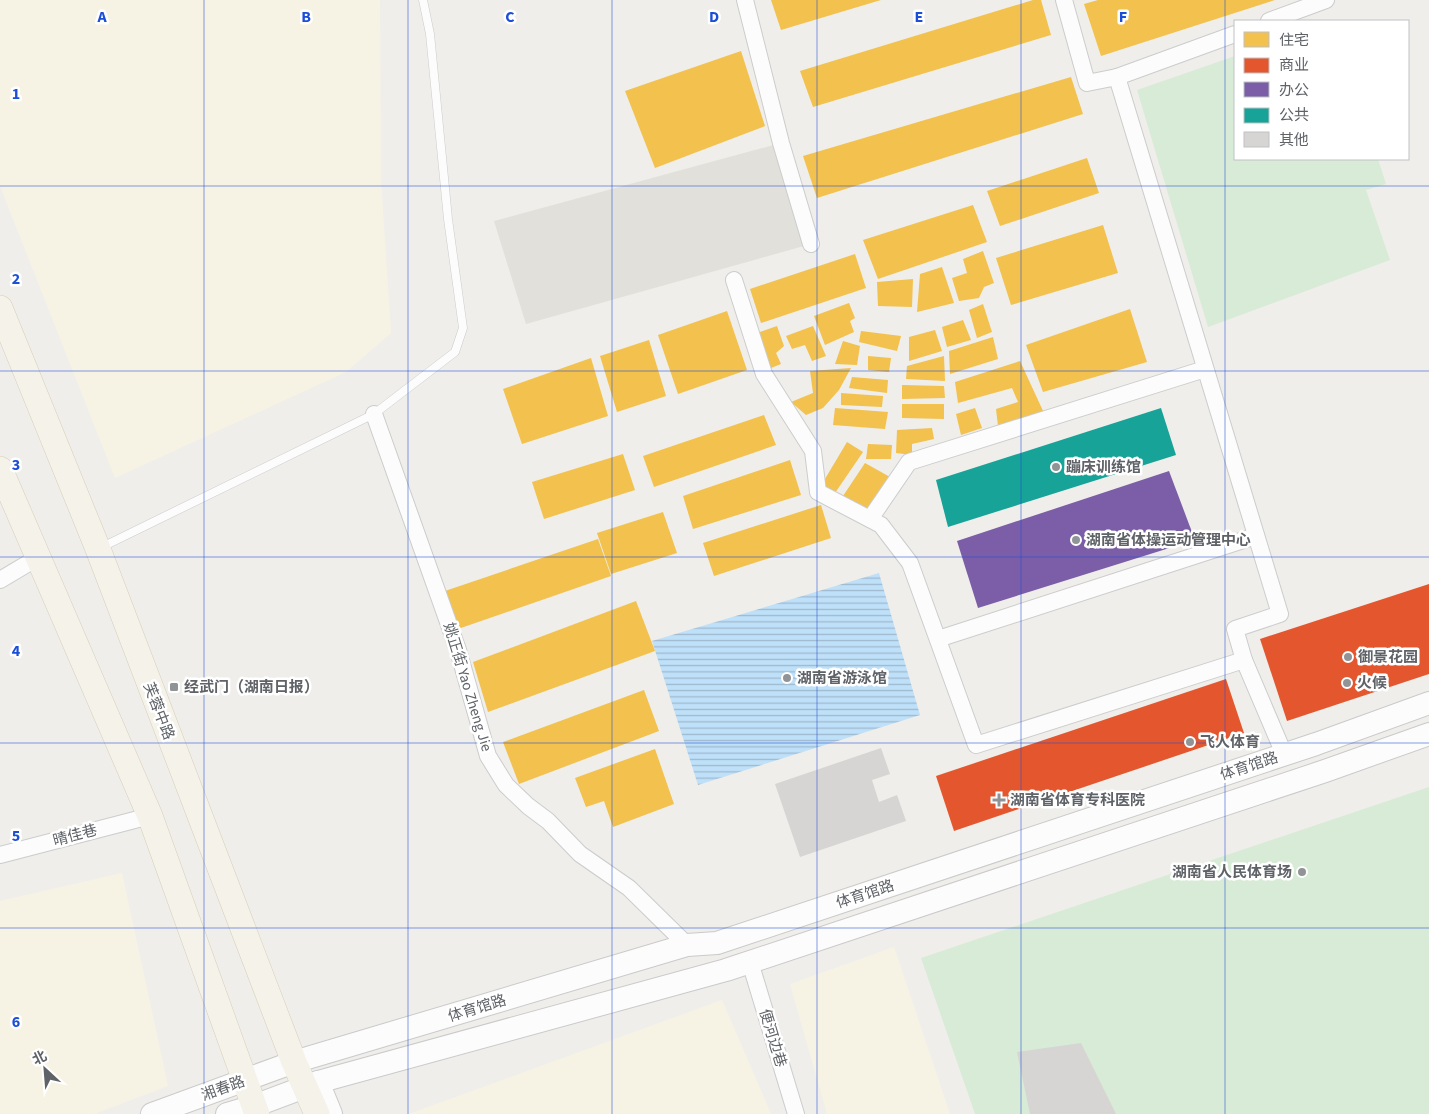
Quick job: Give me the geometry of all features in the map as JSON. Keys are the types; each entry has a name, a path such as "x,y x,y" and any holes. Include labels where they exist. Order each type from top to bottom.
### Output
{"main road":[{"name":"芙蓉中路","path":"0,308 98,549 294,1062 311,1084 317,1114"},
{"path":"0,469 150,816 256,1110"}],"street":[{"path":"745,0 781,142 811,244"},
{"path":"1064,0 1087,83 1117,77 1234,34"},
{"path":"1272,20 1326,0"},
{"path":"1117,77 1280,614 1235,629 1244,660 1284,754"},
{"path":"734,280 764,374 813,451 818,492 881,525 910,563 976,745 1244,660"},
{"path":"870,519 909,462 1205,369"},
{"name":"姚正街 Yao Zheng Jie","path":"374,414 458,650 488,756 506,785 528,806 548,821 580,854 629,888 687,945"},
{"path":"938,639 1256,536"},
{"path":"0,580 37,558"},
{"name":"体育馆路","path":"294,1062 687,945 717,943 1284,754 1429,703"},
{"name":"体育馆路","path":"311,1084 750,962 1326,771 1429,734"},
{"name":"晴佳巷","path":"0,855 150,816"},
{"name":"便河边巷","path":"750,962 796,1114"},
{"name":"湘春路","path":"152,1114 294,1062"},
{"name":"湘春路","path":"227,1114 256,1110 311,1084"},
{"name":"芙蓉中路","path":"311,1084 331,1114"}],"lane":[{"path":"98,549 374,414 455,352 463,328 448,219 430,34 423,0"}],"shaded area":[{"path":"0,0 380,0 381,180 391,333 346,372 115,478 0,186"},
{"path":"781,143 811,244 526,324 494,221"},
{"path":"122,873 168,1086 94,1114 0,1114 0,901"},
{"path":"894,947 950,1114 827,1114 790,984"},
{"path":"722,1000 771,1114 409,1114"}],"green space":[{"path":"1234,56 1234,160 1378,160 1386,184 1366,190 1390,260 1208,327 1137,90"},
{"name":"湖南省人民体育场","path":"1429,787 1429,1114 975,1114 921,958"}],"water":[{"name":"湖南省游泳馆","path":"879,573 920,715 698,785 652,641"}],"building: 住宅":[{"path":"771,0 881,0 781,30"},
{"path":"1033,0 1041,0 1051,35 813,107 800,71"},
{"path":"1098,0 1275,0 1101,56 1084,4"},
{"path":"741,51 765,126 655,168 625,91"},
{"path":"1071,77 1083,114 817,198 803,156"},
{"path":"1087,158 1099,193 1000,226 987,191"},
{"path":"973,205 987,242 878,279 863,240"},
{"path":"1103,225 1118,273 1011,305 996,258"},
{"path":"983,251 994,283 984,287 979,298 959,301 952,278 967,273 963,259"},
{"path":"855,254 866,288 761,323 750,289"},
{"path":"942,267 954,303 917,312 920,274"},
{"path":"913,279 912,307 878,306 877,282"},
{"path":"849,303 855,318 850,321 854,332 825,345 814,316"},
{"path":"983,304 992,332 977,338 969,310"},
{"path":"1130,309 1147,362 1043,392 1026,345"},
{"path":"727,311 747,370 678,394 658,335"},
{"path":"963,320 971,340 947,347 942,327"},
{"path":"777,326 784,346 776,353 781,364 771,368 757,333"},
{"path":"813,326 826,356 812,361 805,345 792,349 786,336"},
{"path":"935,330 942,351 909,361 909,337"},
{"path":"861,331 901,336 897,351 859,342"},
{"path":"993,337 998,359 950,374 949,351"},
{"path":"649,340 666,396 617,412 600,356"},
{"path":"843,341 860,346 857,365 835,364"},
{"path":"868,356 891,358 889,372 868,370"},
{"path":"944,356 945,381 906,379 907,366"},
{"path":"591,358 608,416 522,444 503,389"},
{"path":"1020,361 1044,413 998,426 996,409 1018,402 1012,388 958,403 955,382"},
{"path":"851,368 839,390 823,408 806,415 791,402 813,393 810,371"},
{"path":"852,377 888,380 887,393 849,388"},
{"path":"902,385 944,386 945,398 902,399"},
{"path":"841,393 883,396 882,407 841,405"},
{"path":"902,404 944,404 944,419 902,418"},
{"path":"835,408 888,412 885,429 833,425"},
{"path":"975,408 982,428 961,435 956,414"},
{"path":"764,415 776,445 654,487 643,456"},
{"path":"932,428 934,439 912,444 912,455 896,453 897,430"},
{"path":"847,442 863,452 835,493 822,484"},
{"path":"868,444 892,445 891,459 866,459"},
{"path":"623,454 635,490 544,519 532,482"},
{"path":"790,460 801,495 693,529 683,496"},
{"path":"865,463 890,477 868,511 843,496"},
{"path":"821,505 831,538 714,576 703,543"},
{"path":"663,512 677,553 611,574 597,533"},
{"path":"598,539 611,576 455,630 442,592"},
{"path":"636,601 655,651 488,712 473,662"},
{"path":"644,690 659,731 519,784 503,742"},
{"path":"655,749 674,804 613,827 604,801 586,807 575,778"}],"building: 商业":[{"name":"御景花园","path":"1429,584 1429,674 1287,721 1260,639"},
{"path":"1226,679 1244,733 954,831 936,776"}],"building: 办公":[{"name":"湖南省体操运动管理中心","path":"1169,471 1195,540 978,608 957,541"}],"building: 公共":[{"name":"蹦床训练馆","path":"1161,408 1176,455 948,527 936,480"}],"building: 其他":[{"path":"881,748 890,774 872,780 879,802 897,795 906,821 800,857 775,784"},
{"path":"1081,1043 1116,1114 1030,1114 1017,1052"}],"place":[{"name":"蹦床训练馆","path":"1056,467"},
{"name":"湖南省体操运动管理中心","path":"1076,540"},
{"name":"御景花园","path":"1348,657"},
{"name":"湖南省游泳馆","path":"787,678"},
{"name":"火候","path":"1347,683"},
{"name":"经武门（湖南日报）","path":"174,687"},
{"name":"飞人体育","path":"1190,742"},
{"name":"湖南省体育专科医院","path":"999,800"},
{"name":"湖南省人民体育场","path":"1302,872"}]}
